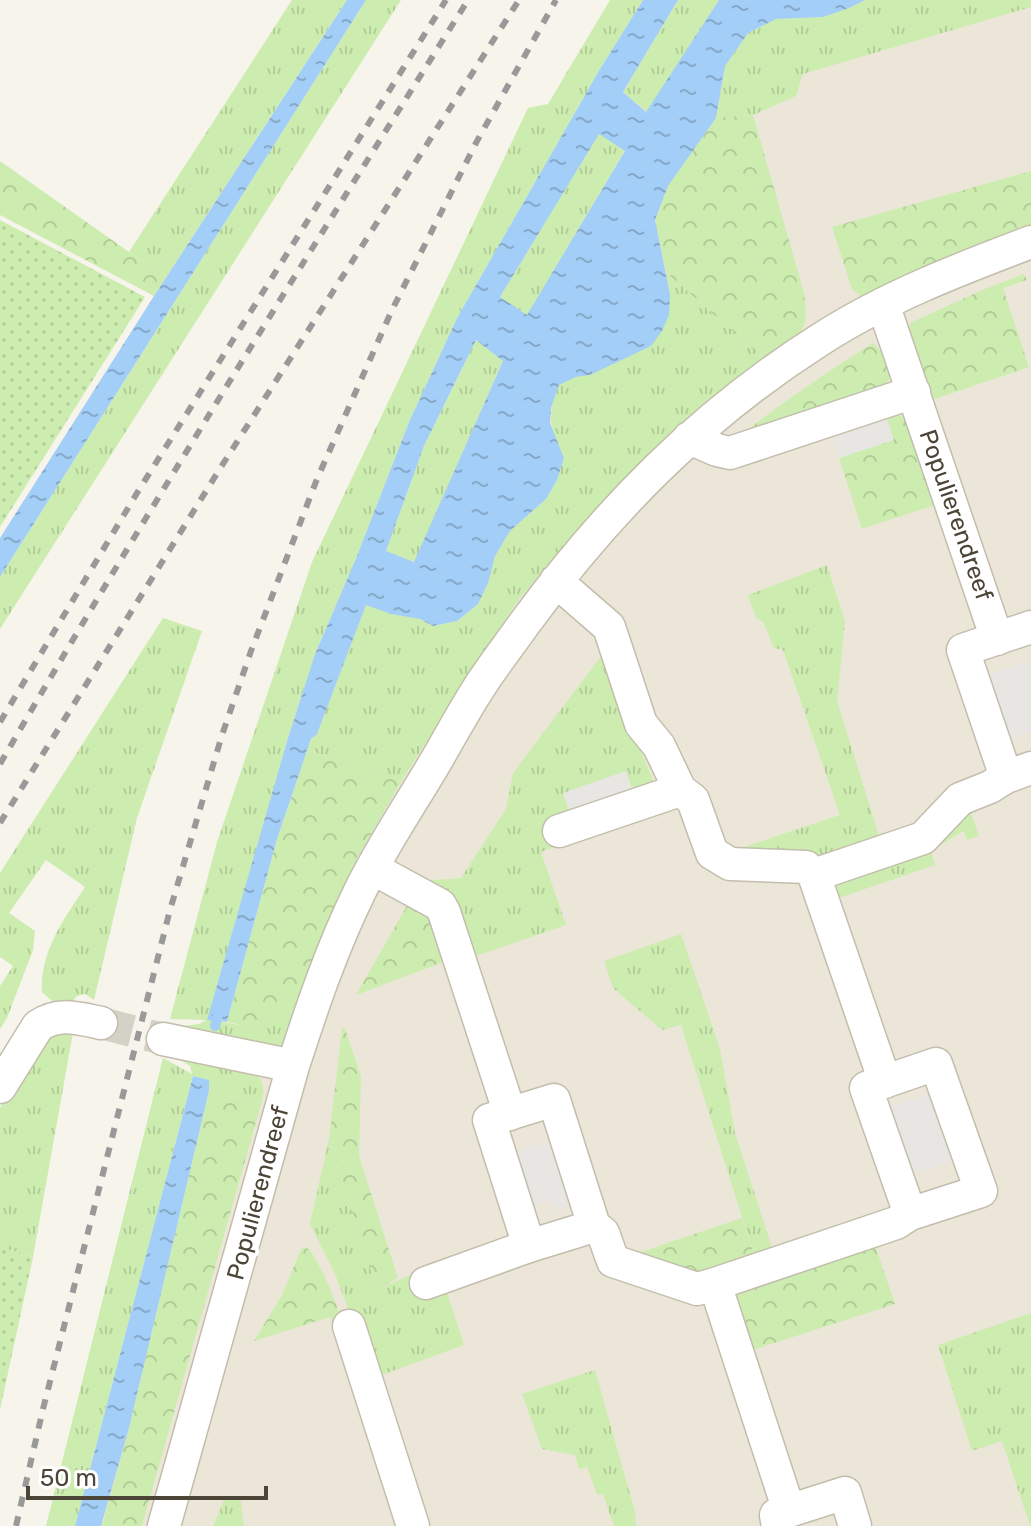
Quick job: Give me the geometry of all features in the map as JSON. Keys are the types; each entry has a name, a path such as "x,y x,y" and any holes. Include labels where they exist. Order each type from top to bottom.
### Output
{"street":[{"name":"Populierendreef","path":"164,1526 313,1004 335,947 372,868 482,682 596,532 689,438 724,408 819,340 883,304 940,276 1031,242"},
{"name":"Populierendreef","path":"883,304 997,639"},
{"path":"689,438 730,453 914,392"},
{"path":"556,581 609,627 641,724 659,746 680,790 693,800 712,853 730,864 806,867 814,875 885,1082"},
{"path":"814,875 923,838 960,799 1018,772 963,650 1031,627"},
{"path":"559,831 680,790"},
{"path":"372,868 440,905 444,912 510,1114"},
{"path":"0,1087 38,1026 47,1020 61,1016 101,1023"},
{"path":"163,1039 293,1066"},
{"path":"529,1246 489,1120 554,1100 594,1226 603,1233 613,1261 697,1289 896,1223 910,1214 981,1191 936,1064 866,1088 910,1214"},
{"path":"426,1283 594,1226"},
{"path":"715,1284 784,1518 845,1493 855,1526"},
{"path":"349,1326 413,1526"}],"shaded area":[{"path":"679,0 1031,0 1031,1526 88,1526 386,551"},
{"path":"886,416 894,440 839,458 831,435"},
{"path":"1028,662 1031,672 1031,732 1007,740 985,676"},
{"path":"626,771 633,792 570,814 563,793"},
{"path":"929,1094 951,1161 909,1175 886,1108"},
{"path":"555,1138 577,1204 555,1211 551,1200 529,1208 511,1153"}],"green space":[{"path":"292,0 347,0 167,276 129,252"},
{"path":"366,0 401,0 0,629 0,577"},
{"path":"610,0 643,0 457,318 409,422 315,654 287,741 208,1019 250,1027 292,1012 286,1041 280,1049 165,1028 199,1024 206,1020 170,1019 217,842 312,562 528,108 548,104"},
{"path":"678,0 719,0 647,112 623,92"},
{"path":"865,0 1030,0 1031,7 803,74 796,96 753,115 716,118 725,66 748,33 776,19 823,17"},
{"path":"753,115 803,289 806,316 800,333 765,360 666,272 655,220 668,186 716,118"},
{"path":"599,133 625,150 527,316 500,297"},
{"path":"0,161 167,276 154,296 0,215"},
{"path":"1031,171 1031,225 956,253 862,298 852,289 832,227"},
{"path":"0,220 145,297 0,527"},
{"path":"666,272 765,360 689,416 579,529 520,598 401,782 307,750 311,739 317,734 366,604 392,614 420,619 433,626 457,621 478,604 488,583 495,556 510,531 546,499 564,458 551,422 559,384 590,375 670,294"},
{"path":"1024,274 1027,280 1003,288 1029,367 932,400 910,333 910,323"},
{"path":"476,340 503,360 415,562 386,551 424,446"},
{"path":"873,343 888,359 890,378 882,390 741,435 806,388"},
{"path":"895,414 903,417 909,425 935,505 862,529 839,458 893,440 886,416"},
{"path":"827,565 845,621 837,701 881,842 826,861 726,853 840,815 783,650 774,648 763,622 756,618 748,595"},
{"path":"163,618 202,631 137,818 94,1000 85,994 77,996 69,1005 54,1003 42,992 42,977 49,949 85,887 46,860 9,913 35,931 33,950 0,1029 0,986 13,966 0,957 0,873"},
{"path":"602,655 655,785 633,792 626,772 570,814 559,845 541,852 566,925 473,957 422,881 461,878 506,809 513,773"},
{"path":"307,750 401,782 357,858 292,1012 250,1027 227,1022 277,839"},
{"path":"968,804 979,836 967,840 963,831 931,851 935,865 836,899 835,892 840,880"},
{"path":"408,904 427,915 446,961 356,995"},
{"path":"681,934 720,1049 735,1133 774,1254 756,1261 681,1025 662,1030 613,988 604,961"},
{"path":"74,1027 33,1257 0,1247 0,1108 44,1036"},
{"path":"342,1028 345,1029 361,1076 359,1156 398,1278 377,1290 329,1139"},
{"path":"158,1047 252,1071 263,1086 261,1104 209,1091 208,1080 193,1076 75,1526 46,1526 163,1058 192,1074 190,1066"},
{"path":"209,1091 261,1104 142,1526 102,1526 129,1428"},
{"path":"329,1139 377,1290 410,1275 419,1299 446,1289 464,1345 376,1377 335,1274 310,1224"},
{"path":"742,1218 756,1261 708,1277 626,1257"},
{"path":"874,1242 895,1304 750,1351 732,1294"},
{"path":"0,1247 33,1257 0,1410"},
{"path":"302,1247 309,1249 320,1267 344,1327 335,1330 330,1317 254,1341 282,1295"},
{"path":"1031,1313 1030,1526 1002,1441 972,1451 938,1345"},
{"path":"595,1370 635,1512 636,1526 614,1526 603,1494 597,1495 587,1467 579,1469 575,1455 542,1449 522,1394"},
{"path":"240,1495 244,1526 213,1526 224,1500"}],"water":[{"path":"347,0 366,0 0,577 0,538"},
{"path":"643,0 678,0 623,92 646,112 719,0 865,0 823,17 776,19 748,33 725,66 716,118 668,186 655,220 670,294 669,315 662,331 651,346 590,375 559,385 551,408 550,423 564,458 557,480 546,499 510,531 495,556 488,583 478,604 457,621 433,626 420,619 391,614 366,605 317,734 311,739 277,839 227,1022 207,1020 315,654 409,422 457,318","holes":["599,134 625,151 527,315 500,297","476,340 503,361 414,562 386,551 424,446"]},
{"path":"193,1076 209,1080 209,1091 129,1428 101,1526 75,1526"}],"waterway":[{"path":"215,1026 220,1008"}],"tunnel":[{"path":"101,1023 163,1039"}],"railway":[{"path":"0,722 137,493 446,0"},
{"path":"0,764 172,475 468,0"},
{"path":"0,823 221,467 519,0"},
{"path":"16,1526 170,910 222,735 251,651 317,479 392,310 477,141 556,0"}]}
